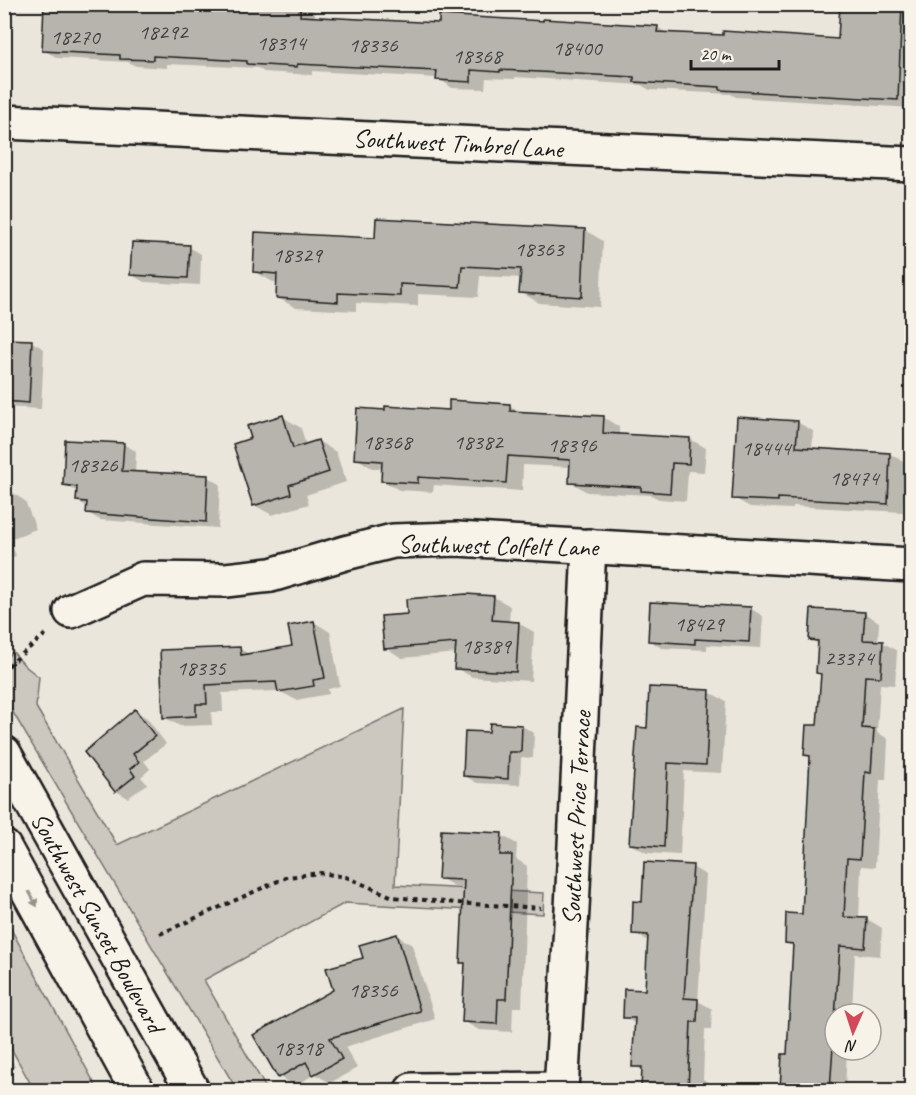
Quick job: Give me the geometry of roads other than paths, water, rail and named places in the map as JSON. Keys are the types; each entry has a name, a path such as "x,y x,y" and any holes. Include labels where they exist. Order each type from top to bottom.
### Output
{"street":[{"name":"Southwest Timbrel Lane","path":"4,122 912,164"},
{"name":"Southwest Colfelt Lane","path":"71,611 143,579 226,580 271,575 393,541 457,539 912,565"},
{"name":"Southwest Price Terrace","path":"561,1090 589,546"},
{"name":"Southwest Sunset Boulevard","path":"4,753 192,1090"},
{"name":"Southwest Sunset Boulevard","path":"4,847 137,1090"},
{"path":"412,1090 561,1090"}]}
